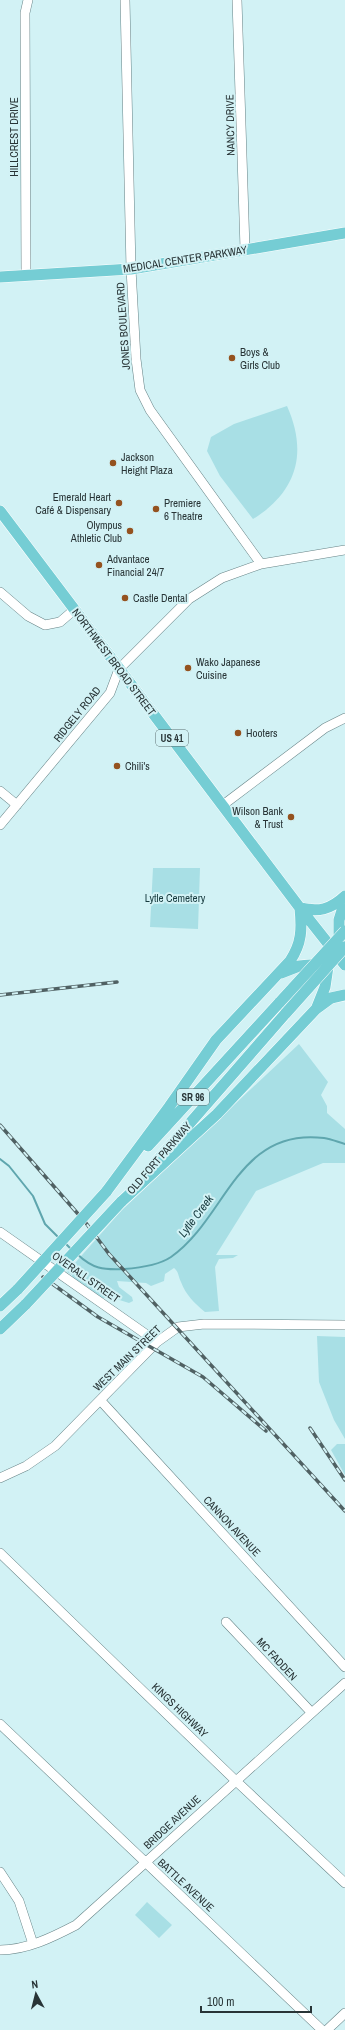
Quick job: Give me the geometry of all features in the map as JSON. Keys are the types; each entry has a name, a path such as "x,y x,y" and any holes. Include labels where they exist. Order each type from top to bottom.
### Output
{"main road":[{"name":"MEDICAL CENTER PARKWAY","path":"0,277 131,269 345,233"},
{"name":"NORTHWEST BROAD STREET","path":"0,511 300,908 345,964"},
{"path":"106,1192 169,1107 216,1040 290,961 300,944 302,928 300,908 321,911 335,905 345,896"},
{"path":"345,901 339,920 345,964"},
{"name":"OLD FORT PARKWAY","path":"0,1306 18,1289 345,931"},
{"path":"316,1009 326,987 329,964 326,940 343,946"},
{"name":"OLD FORT PARKWAY","path":"0,1329 26,1304 121,1202 343,946"},
{"path":"279,974 299,966 329,964 345,968"},
{"path":"121,1202 217,1114 316,1009 331,998 345,995"}],"street":[{"name":"HILLCREST DRIVE","path":"26,275 25,13 28,0"},
{"name":"JONES BOULEVARD","path":"125,0 131,269 136,359 140,390 150,410 261,564"},
{"name":"NANCY DRIVE","path":"237,0 245,249"},
{"name":"RIDGELY ROAD","path":"0,825 110,693 119,669 190,599 222,578 261,564 345,550"},
{"path":"0,592 28,616 45,625 60,622 74,610"},
{"path":"223,805 325,728 345,718"},
{"path":"0,790 17,805"},
{"name":"OVERALL STREET","path":"0,1232 157,1342"},
{"name":"WEST MAIN STREET","path":"0,1478 26,1466 55,1446 101,1401 157,1342 178,1327 204,1324 345,1325"},
{"name":"CANNON AVENUE","path":"101,1401 345,1667"},
{"name":"KINGS HIGHWAY","path":"0,1553 235,1780 345,1883"},
{"name":"MC FADDEN","path":"226,1622 312,1712"},
{"name":"BRIDGE AVENUE","path":"0,1950 33,1944 53,1937 76,1925 146,1864 235,1780 345,1683"},
{"name":"BATTLE AVENUE","path":"0,1724 322,2030"},
{"path":"0,1872 19,1901 33,1944"},
{"path":"327,2030 345,2013"}],"green space":[{"path":"287,406 297,440 297,455 294,470 289,484 280,497 253,519 220,476 207,451 211,437 234,424"},
{"name":"Lytle Cemetery","path":"153,868 200,868 198,929 150,927"},
{"path":"299,1044 328,1082 321,1095 327,1106 327,1113 345,1129 345,1163 323,1163 256,1191 216,1255 238,1255 233,1258 219,1259 215,1267 219,1311 205,1312 197,1305 185,1291 178,1273 174,1268 165,1274 164,1281 151,1286 146,1283 117,1281 119,1287 132,1297 133,1301 129,1303 110,1297 91,1300 73,1288 72,1275 67,1272 122,1210"},
{"path":"317,1336 345,1337 345,1439 334,1420 319,1382"},
{"path":"337,1444 345,1444 345,1475 331,1450"},
{"path":"147,1902 172,1925 159,1938 135,1915"}],"waterway":[{"name":"Lytle Creek","path":"77,1254 93,1266 104,1269 130,1269 148,1266 166,1260 190,1241 236,1179 252,1161 271,1147 295,1138 324,1138 345,1144"},
{"name":"Lytle Creek","path":"0,1159 9,1166 33,1196 45,1224 59,1238"},
{"name":"Lytle Creek","path":"65,1243 72,1250"}],"railway":[{"path":"0,995 117,982"},
{"path":"0,1125 86,1223 109,1254 345,1511"},
{"path":"43,1277 98,1317 203,1377 266,1431"},
{"path":"310,1428 345,1480"}],"place":[{"name":"Boys & Girls Club","path":"232,358"},
{"name":"Jackson Height Plaza","path":"113,463"},
{"name":"Emerald Heart Café & Dispensary","path":"119,503"},
{"name":"Premiere 6 Theatre","path":"156,509"},
{"name":"Olympus Athletic Club","path":"130,531"},
{"name":"Advantace Financial 24/7","path":"99,565"},
{"name":"Castle Dental","path":"125,598"},
{"name":"Wako Japanese Cuisine","path":"188,668"},
{"name":"Hooters","path":"238,733"},
{"name":"Chili's","path":"117,766"},
{"name":"Wilson Bank & Trust","path":"291,817"}]}
